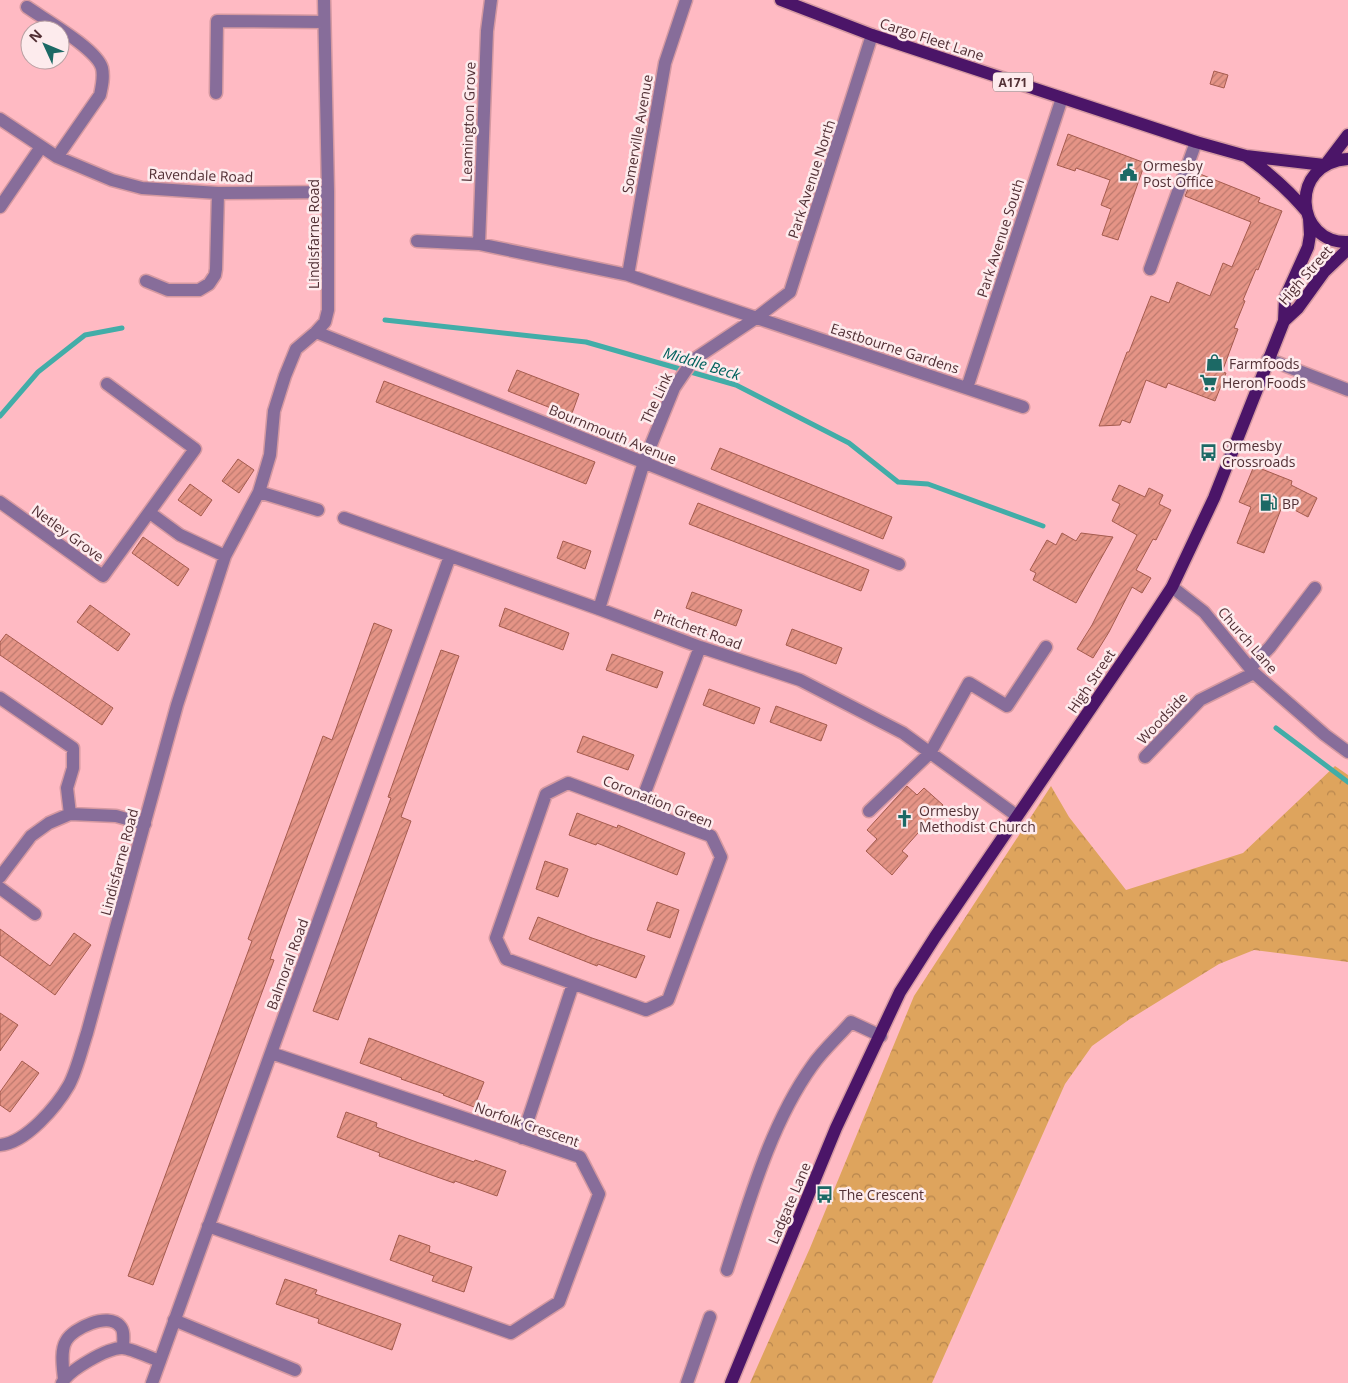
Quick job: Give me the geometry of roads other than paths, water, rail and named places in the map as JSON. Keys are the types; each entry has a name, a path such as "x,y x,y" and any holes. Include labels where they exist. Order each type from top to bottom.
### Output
{"main road":[{"name":"Cargo Fleet Lane","path":"781,0 872,35 1196,142 1246,156 1325,165"},
{"name":"High Street","path":"881,1036 900,992 935,936 1172,587 1214,498 1284,321 1285,298 1308,247 1310,235 1305,199 1308,186 1314,174 1325,165 1348,135"},
{"name":"Cargo Fleet Lane","path":"1246,156 1284,187 1308,215"},
{"name":"A171","path":"1325,165 1338,160 1348,159"},
{"name":"A171","path":"1308,215 1317,230 1328,238 1348,242"},
{"name":"High Street","path":"1284,321 1298,308 1324,272 1348,249"},
{"name":"Ladgate Lane","path":"730,1383 836,1128 881,1036"}],"street":[{"name":"Lindisfarne Road","path":"0,1145 28,1134 50,1111 70,1084 87,1033 177,705 226,556 259,492 270,455 274,411 285,376 296,349 325,322 328,310 328,192 324,0"},
{"name":"Leamington Grove","path":"479,244 487,32 491,0"},
{"name":"Somerville Avenue","path":"628,275 665,63 686,0"},
{"path":"27,7 94,53 102,67 103,85 100,95 57,157"},
{"path":"216,93 217,21 324,22"},
{"name":"Park Avenue North","path":"756,318 790,292 872,35"},
{"name":"Park Avenue South","path":"967,388 1062,98"},
{"name":"Ravendale Road","path":"0,119 57,157 112,180 142,188 218,193 328,192"},
{"path":"1150,268 1196,142"},
{"path":"0,207 41,147"},
{"path":"146,281 168,290 199,290 209,284 215,275 216,269 218,193"},
{"path":"417,241 479,244 628,275"},
{"name":"Eastbourne Gardens","path":"628,275 1024,407"},
{"name":"The Link","path":"599,609 644,462 674,388 693,360 756,318"},
{"name":"Bournmouth Avenue","path":"316,332 898,564"},
{"path":"1268,359 1348,390"},
{"name":"Netley Grove","path":"0,502 103,576 195,449 107,384"},
{"path":"259,492 318,510"},
{"path":"150,513 180,535 226,556"},
{"name":"Pritchett Road","path":"344,518 700,647 800,680 903,733 1017,816"},
{"name":"Balmoral Road","path":"152,1383 450,556"},
{"name":"Church Lane","path":"1172,587 1204,612 1252,670 1325,735 1348,752"},
{"name":"Woodside","path":"1145,757 1200,700 1252,670 1315,588"},
{"path":"639,808 700,647"},
{"path":"869,811 930,754 970,684 1007,706 1046,647"},
{"path":"0,698 73,748 73,768 66,788 70,814"},
{"name":"Coronation Green","path":"568,782 711,836 721,857 668,1000 646,1010 573,984 506,958 496,938 546,794 568,782"},
{"path":"0,877 31,836 49,823 70,814 116,816 145,824"},
{"path":"0,888 35,914"},
{"path":"522,1138 573,984"},
{"path":"727,1270 750,1198 781,1119 812,1065 850,1022 881,1036"},
{"name":"Norfolk Crescent","path":"208,1226 511,1333 559,1302 599,1194 580,1157 271,1052"},
{"path":"687,1383 710,1317"},
{"path":"63,1381 63,1348 71,1334 100,1320 110,1319 119,1324 123,1331 123,1348"},
{"path":"174,1320 295,1370"},
{"path":"63,1381 73,1370 111,1351 123,1348 160,1361"}],"waterway":[{"name":"Middle Beck","path":"385,320 586,342 736,385 849,443 898,482 928,484 1043,526"},
{"path":"0,416 38,372 85,335 122,328"},
{"name":"Middle Beck","path":"1276,728 1348,782"}],"place":[{"name":"Ormesby Post Office","path":"1129,173"},
{"name":"Farmfoods","path":"1215,363"},
{"name":"Heron Foods","path":"1208,382"},
{"name":"Ormesby Crossroads","path":"1208,453"},
{"name":"BP","path":"1268,503"},
{"name":"Ormesby Methodist Church","path":"905,818"},
{"name":"The Crescent","path":"825,1194"}]}
